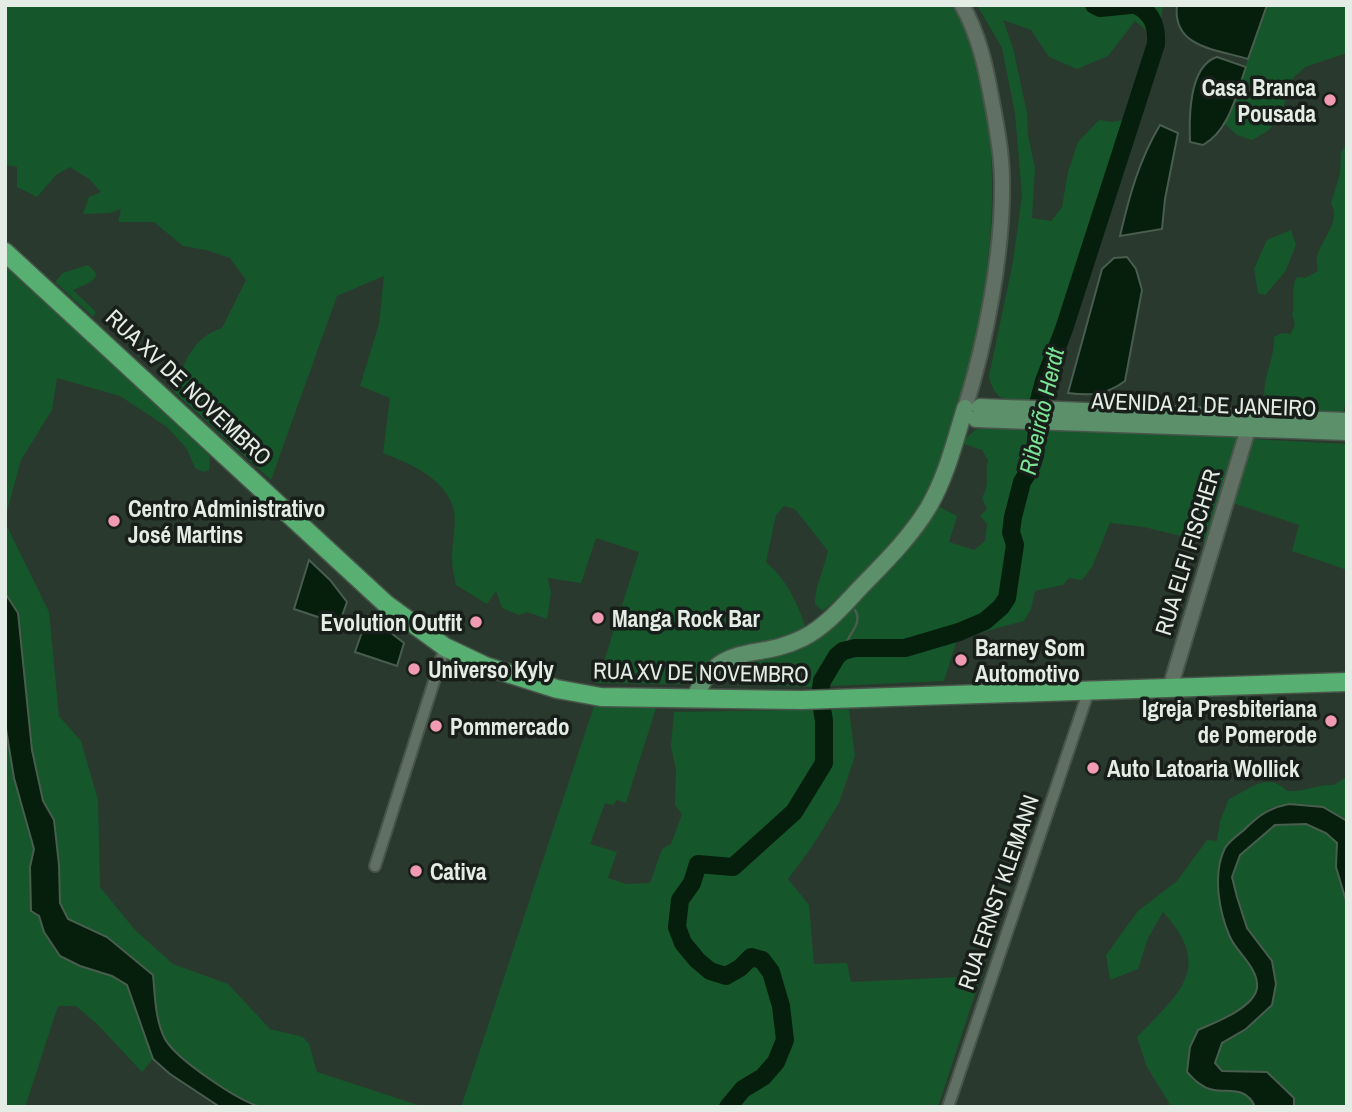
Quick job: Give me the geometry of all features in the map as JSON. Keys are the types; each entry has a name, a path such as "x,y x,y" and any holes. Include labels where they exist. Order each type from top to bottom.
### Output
{"main road":[{"name":"RUA XV DE NOVEMBRO","path":"5,252 360,582 403,618 445,647 501,672 569,692 624,698 694,699 802,699 1347,682"},
{"name":"AVENIDA 21 DE JANEIRO","path":"975,412 1248,429 1347,432"},
{"path":"694,699 704,677 722,662 803,638 845,604 903,542 929,507 956,438 975,412"},
{"name":"AVENIDA 21 DE JANEIRO","path":"1046,416 1347,421"}],"street":[{"path":"962,5 978,43 989,82 1002,180 1000,231 974,381 975,412"},
{"name":"RUA ELFI FISCHER","path":"1170,688 1248,429"},
{"path":"375,866 445,647"},
{"name":"RUA ERNST KLEMANN","path":"947,1107 1089,690"}],"green space":[{"path":"5,5 953,5 973,53 985,104 991,159 992,215 978,325 939,472 928,498 886,549 823,611 815,604 815,597 828,551 795,509 784,506 776,515 766,562 780,576 790,592 806,628 797,633 717,655 690,680 679,684 597,683 639,552 596,538 581,583 548,578 551,593 547,619 527,612 519,615 502,608 496,591 487,604 456,585 452,561 455,523 452,504 447,494 432,478 383,453 390,398 360,386 379,324 384,276 337,296 271,480 174,392 190,353 203,338 222,328 246,280 230,258 183,246 154,222 118,222 121,209 110,213 83,214 89,197 101,192 89,179 70,167 56,175 37,197 17,187 17,167 5,165"},
{"path":"977,5 1163,5 1159,35 1152,35 1135,21 1108,56 1077,69 1049,57 1031,30 1003,20 1013,48 1027,113 1028,136 1035,168 1032,218 1051,221 1062,207 1068,172 1078,142 1099,120 1113,122 1130,118 1134,128 1128,145 1122,146 1092,236 1091,259 1073,319 1059,348 1046,403 1018,402 1003,398 997,394 989,376 1013,262 1022,195 1015,113 1002,48"},
{"path":"1267,5 1347,5 1347,53 1305,67 1294,77 1278,121 1252,140 1237,135 1225,124"},
{"path":"1345,146 1347,399 1343,412 1267,408 1264,393 1274,337 1282,333 1290,334 1294,327 1293,290 1297,277 1305,278 1318,271 1317,255 1333,222 1334,210 1331,203 1340,174 1341,152"},
{"path":"1291,230 1296,245 1285,272 1265,295 1258,293 1254,269 1267,240"},
{"path":"5,264 210,456 209,470 204,472 195,468 187,449 167,427 120,396 57,378 52,410 21,460 5,519"},
{"path":"88,265 96,276 91,282 73,290 96,312 93,317 55,282 63,273"},
{"path":"990,426 1239,437 1206,542 1144,527 1110,523 1092,567 1082,580 1069,578 1063,585 1035,591 1031,609 1024,621 957,639 944,681 808,687 736,684 721,679 726,668 788,651 816,640 851,605 938,506 957,516 949,542 974,550 985,541 987,524 980,516 987,509 982,498 986,487 988,460 982,450 961,443 975,430","holes":["774,664 779,670 775,680 747,680 741,677 746,668"]},
{"path":"1253,439 1347,444 1347,570 1292,551 1299,525 1233,503"},
{"path":"5,522 49,612 59,716 81,741 98,800 100,887 135,930 173,964 228,984 270,1029 303,1037 309,1044 317,1072 424,1107 261,1107 238,1097 194,1068 165,1039 157,1016 153,975 107,937 68,920 60,903 54,820 43,801 32,750 18,613 5,593"},
{"path":"594,706 656,708 626,803 617,800 613,805 605,803 590,844 617,852 608,878 626,884 650,883 662,849 671,844 682,814 675,805 676,770 671,746 674,712 849,709 855,756 839,803 788,879 809,905 814,964 847,963 851,982 981,976 938,1107 461,1107"},
{"path":"5,723 14,778 34,849 30,867 31,880 44,932 55,951 80,966 112,976 127,985 153,1059 142,1072 98,1025 76,1006 58,1006 25,1107 5,1107"},
{"path":"1347,776 1347,821 1343,817 1289,804 1270,808 1225,847 1218,873 1243,957 1254,973 1257,989 1248,1003 1221,1020 1198,1030 1221,1092 1241,1093 1249,1097 1255,1107 1169,1107 1147,1067 1137,1037 1166,1007 1185,979 1187,949 1163,912 1148,938 1138,969 1110,980 1106,955 1138,911 1177,881 1207,840 1217,841 1220,821 1229,799 1265,782 1272,782 1287,791 1293,791 1334,785"},
{"path":"1306,824 1326,833 1337,843 1336,867 1347,904 1347,1107 1294,1107 1293,1098 1267,1072 1222,1071 1215,1063 1222,1043 1246,1029 1272,1005 1276,984 1272,961 1247,928 1237,897 1232,877 1240,855 1275,825"}],"shaded area":[{"path":"1177,5 1267,5 1248,59 1210,49 1189,38 1181,30 1177,19"},
{"path":"1217,57 1246,67 1231,111 1220,130 1203,145 1190,142 1191,106 1196,81 1208,62"},
{"path":"1160,125 1178,133 1162,229 1120,236 1136,179"},
{"path":"1127,257 1136,269 1142,290 1125,381 1098,393 1068,393 1102,269 1114,258"},
{"path":"309,560 330,580 347,602 339,624 294,609"},
{"path":"5,593 18,613 32,750 43,801 54,820 60,903 68,919 107,937 153,975 159,1024 171,1047 208,1078 238,1097 261,1107 220,1107 170,1074 153,1059 127,985 112,976 80,966 60,956 44,932 39,916 31,911 30,867 34,849 14,778 5,723"},
{"path":"368,615 404,643 397,666 355,652"},
{"path":"1289,804 1323,807 1347,821 1347,904 1336,867 1337,843 1326,833 1306,824 1275,825 1240,855 1232,877 1237,897 1247,928 1272,961 1276,984 1272,1005 1246,1029 1222,1043 1215,1063 1222,1071 1267,1072 1294,1098 1294,1107 1255,1107 1244,1094 1207,1088 1187,1072 1190,1047 1198,1030 1241,1008 1249,1002 1257,988 1255,974 1233,943 1226,927 1218,893 1221,858 1229,843 1255,820 1270,810"}],"waterway":[{"name":"Ribeirão Herdt","path":"1094,5 1100,8 1131,5"},
{"name":"Ribeirão Herdt","path":"728,1107 743,1089 763,1077 776,1062 785,1040 781,1006 771,972 762,960 751,957 740,968 726,976 710,971 697,960 683,943 677,927 680,900 692,883 698,864 733,867 794,812 824,763 824,721 820,696 822,681 837,656 843,651 855,648 905,648 959,632 985,621 1007,598 1015,545 1011,532 1013,517 1022,482 1035,455 1039,400 1044,381 1064,329 1156,44 1153,21 1136,5"},
{"path":"843,651 856,625 855,610"}],"place":[{"name":"Casa Branca Pousada","path":"1330,100"},
{"name":"Centro Administrativo José Martins","path":"114,521"},
{"name":"Manga Rock Bar","path":"598,618"},
{"name":"Evolution Outfit","path":"476,622"},
{"name":"Barney Som Automotivo","path":"961,660"},
{"name":"Universo Kyly","path":"414,669"},
{"name":"Igreja Presbiteriana de Pomerode","path":"1331,721"},
{"name":"Pommercado","path":"436,726"},
{"name":"Auto Latoaria Wollick","path":"1093,768"},
{"name":"Cativa","path":"416,871"}]}
